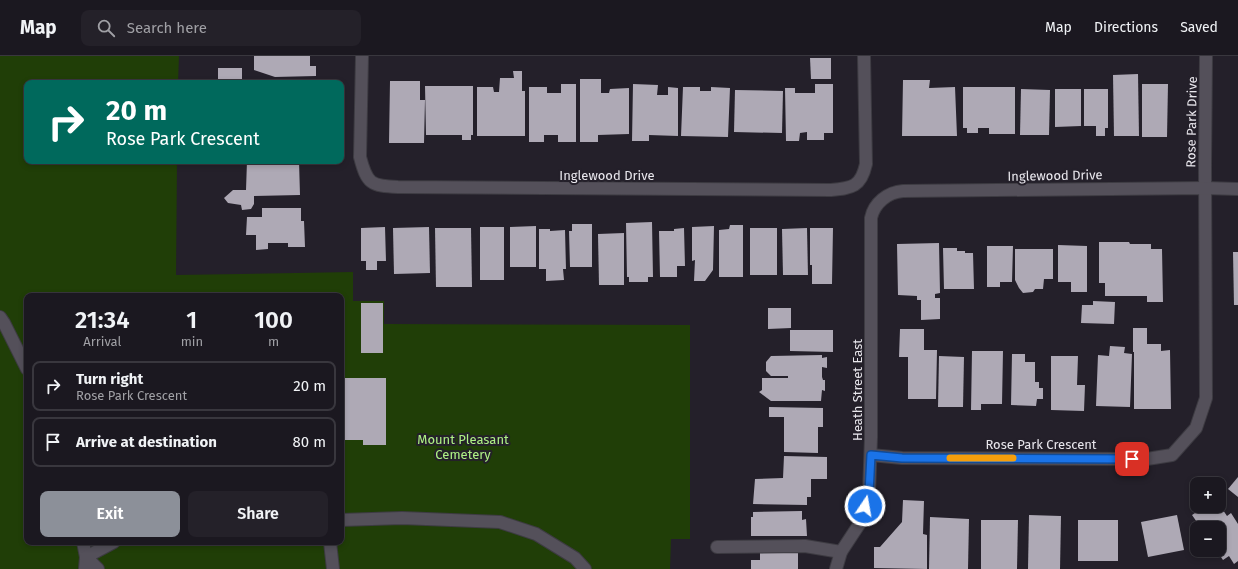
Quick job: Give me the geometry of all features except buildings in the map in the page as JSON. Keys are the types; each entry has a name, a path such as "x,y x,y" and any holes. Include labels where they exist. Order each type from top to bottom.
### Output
{"street":[{"name":"Inglewood Drive","path":"362,56 360,157 364,172 371,182 379,186 398,188 831,190 845,189 856,185 864,174 866,164 864,56"},
{"name":"Rose Park Drive","path":"1205,188 1206,56"},
{"name":"Rose Park Crescent","path":"871,455 902,458 1147,459 1172,455 1196,428 1206,398 1205,188"},
{"name":"Inglewood Drive","path":"877,205 888,194 895,191 1238,189"},
{"name":"Heath Street East","path":"836,569 841,552 862,520 869,493 871,455 872,218 877,205"},
{"path":"0,317 24,363"},
{"path":"344,520 402,518 500,522 536,534 575,558 585,569"},
{"path":"83,545 85,563"},
{"path":"85,563 110,545"},
{"path":"330,545 333,569"},
{"path":"717,547 805,546 841,552"},
{"path":"85,563 98,569"}],"green space":[{"name":"Mount Pleasant Cemetery","path":"0,56 179,56 178,80 24,80 24,164 177,164 176,275 353,272 353,301 384,301 384,324 690,325 690,539 671,539 670,569 0,569"}],"slow traffic":[{"path":"950,458 1013,458"}],"route":[{"path":"865,506 869,493 871,455 902,458 1132,459"}]}
